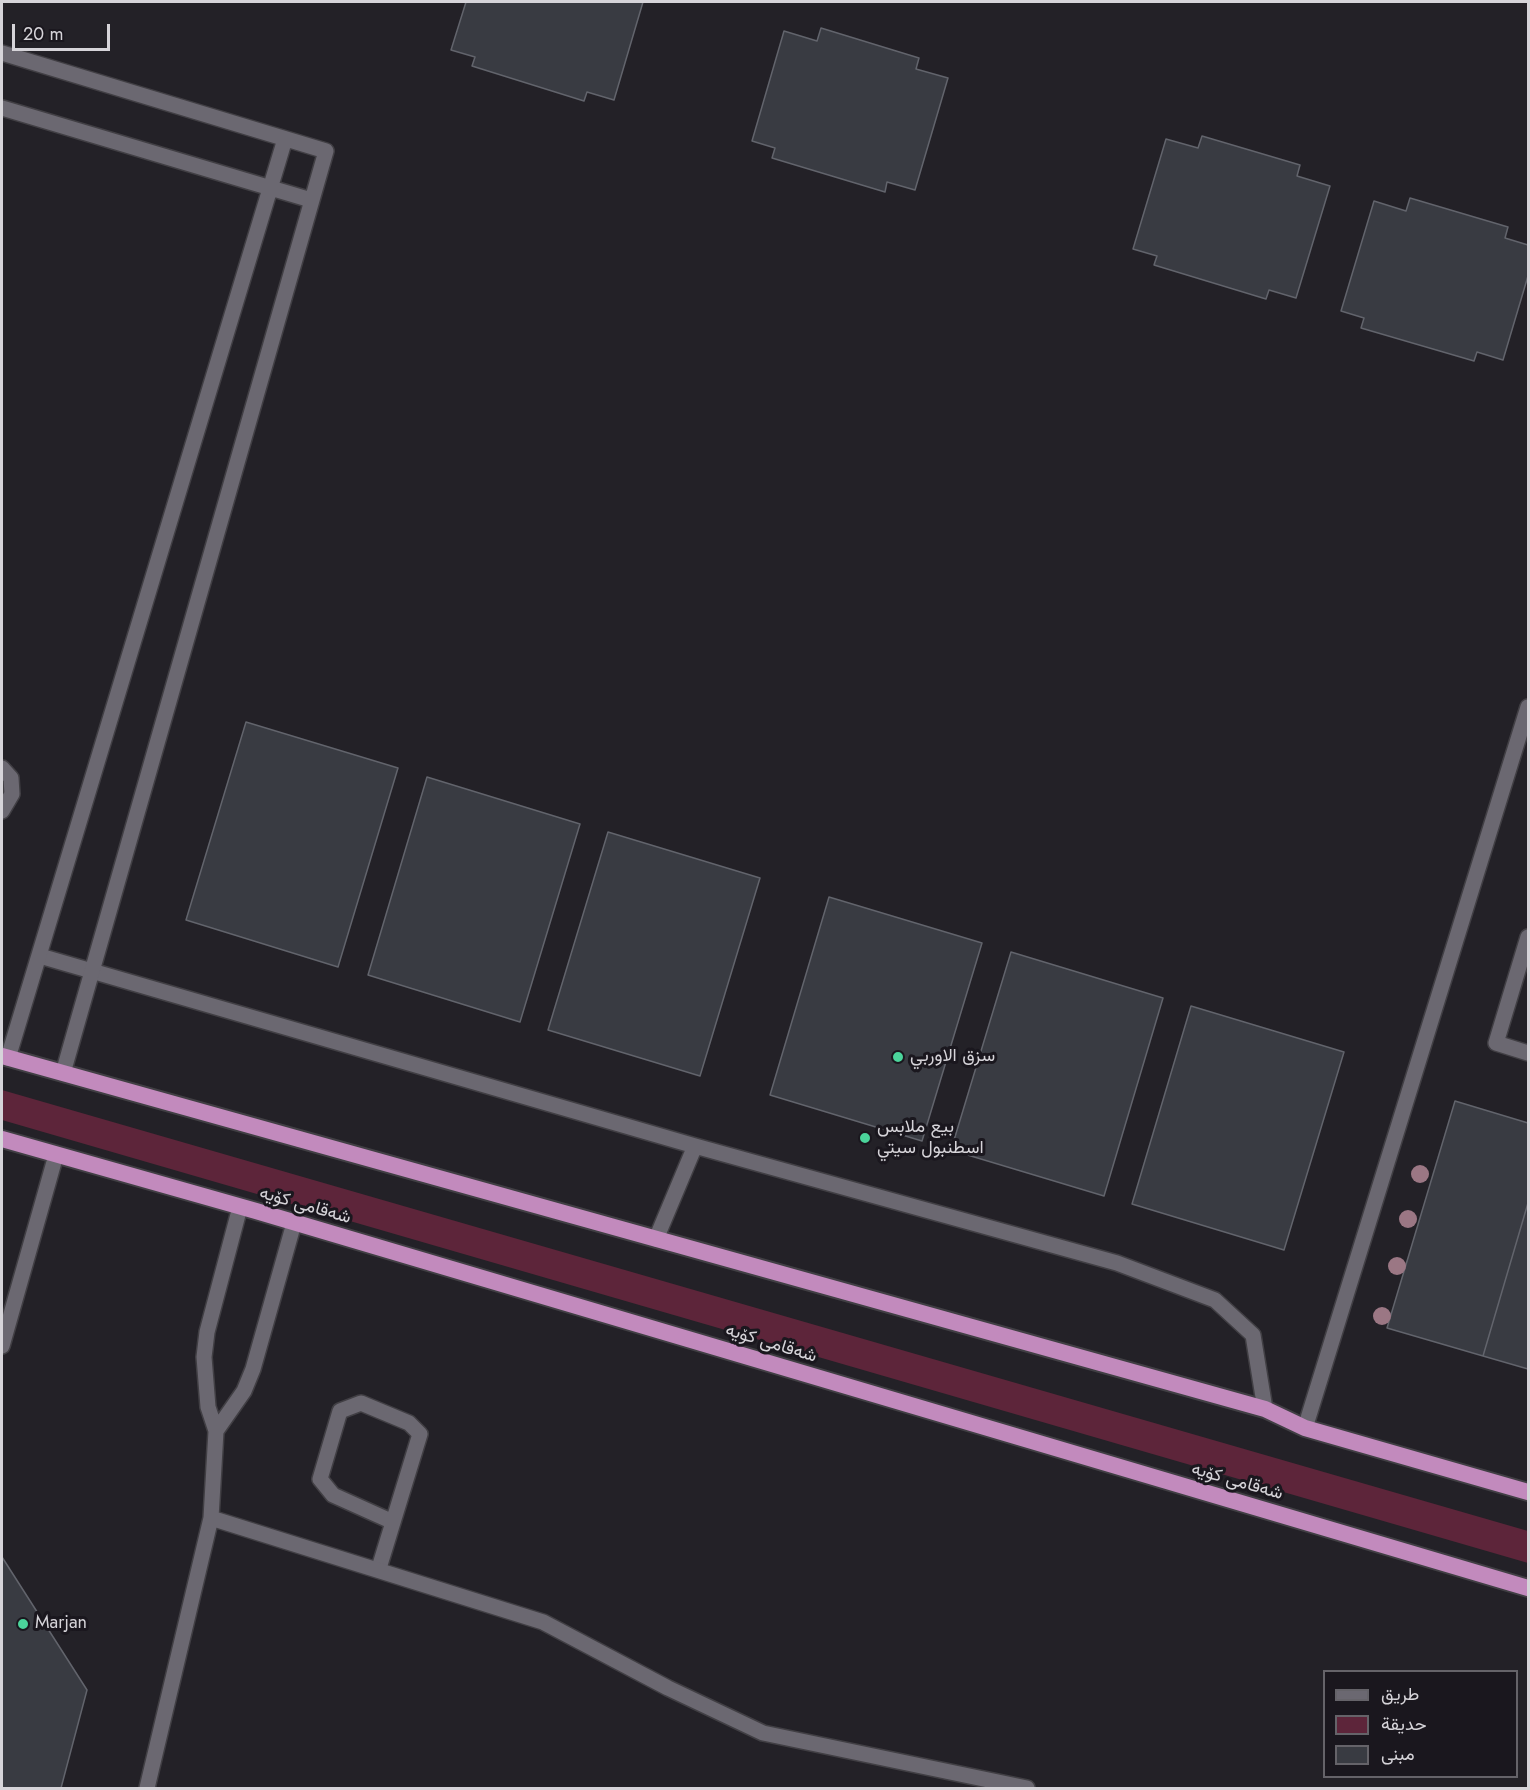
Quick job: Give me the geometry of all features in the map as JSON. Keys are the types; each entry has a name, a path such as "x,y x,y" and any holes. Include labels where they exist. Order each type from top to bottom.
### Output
{"highway":[{"path":"5,1057 1265,1409 1305,1428 1528,1492"},
{"name":"شەقامی کۆیە","path":"2,1139 240,1207 1528,1588"}],"street":[{"path":"2,53 326,151 63,1073"},
{"path":"2,108 311,200"},
{"path":"5,1057 40,956 285,139"},
{"path":"1305,1428 1528,707"},
{"path":"2,768 11,778 12,794 2,811"},
{"path":"1528,937 1497,1044 1528,1053"},
{"path":"40,956 695,1146 1117,1263 1215,1300 1253,1335 1265,1409"},
{"path":"656,1239 695,1146"},
{"path":"2,1346 56,1155"},
{"path":"147,1788 211,1518 216,1431 206,1399 204,1357 207,1332 240,1207"},
{"path":"216,1431 244,1391 254,1370 294,1223"},
{"path":"379,1568 420,1434 409,1423 361,1403 340,1411 320,1479 333,1495 393,1522"},
{"path":"211,1518 379,1568 543,1622 668,1688 763,1733 1027,1788"}],"green space":[{"path":"2,1090 1528,1531 1528,1563 2,1120"}],"building":[{"path":"466,2 643,2 614,100 587,92 584,101 472,66 475,57 451,50"},
{"path":"821,28 919,58 916,69 948,78 915,190 887,182 885,192 772,158 775,148 752,141 784,31 817,41"},
{"path":"1202,136 1300,165 1297,176 1330,186 1296,298 1269,290 1266,299 1154,265 1157,256 1133,249 1166,139 1198,148"},
{"path":"1410,198 1508,227 1505,238 1528,245 1528,276 1503,360 1477,352 1474,361 1361,328 1364,318 1341,311 1374,201 1406,211"},
{"path":"246,722 398,768 338,967 186,920"},
{"path":"427,777 580,824 520,1022 368,975"},
{"path":"608,832 760,878 700,1076 548,1030"},
{"path":"829,897 982,943 922,1141 770,1095"},
{"path":"1011,952 1163,998 1104,1196 951,1150"},
{"path":"1191,1006 1344,1052 1284,1250 1132,1204"},
{"path":"1455,1101 1528,1123 1528,1203 1483,1356 1387,1328"},
{"path":"1528,1203 1528,1369 1483,1356"},
{"name":"Marjan","path":"2,1557 87,1690 61,1788 2,1788"}],"place":[{"name":"سزق الاوربي","path":"898,1057"},
{"name":"بيع ملابس اسطنبول سيتي","path":"865,1138"},
{"name":"Marjan","path":"23,1624"}]}
